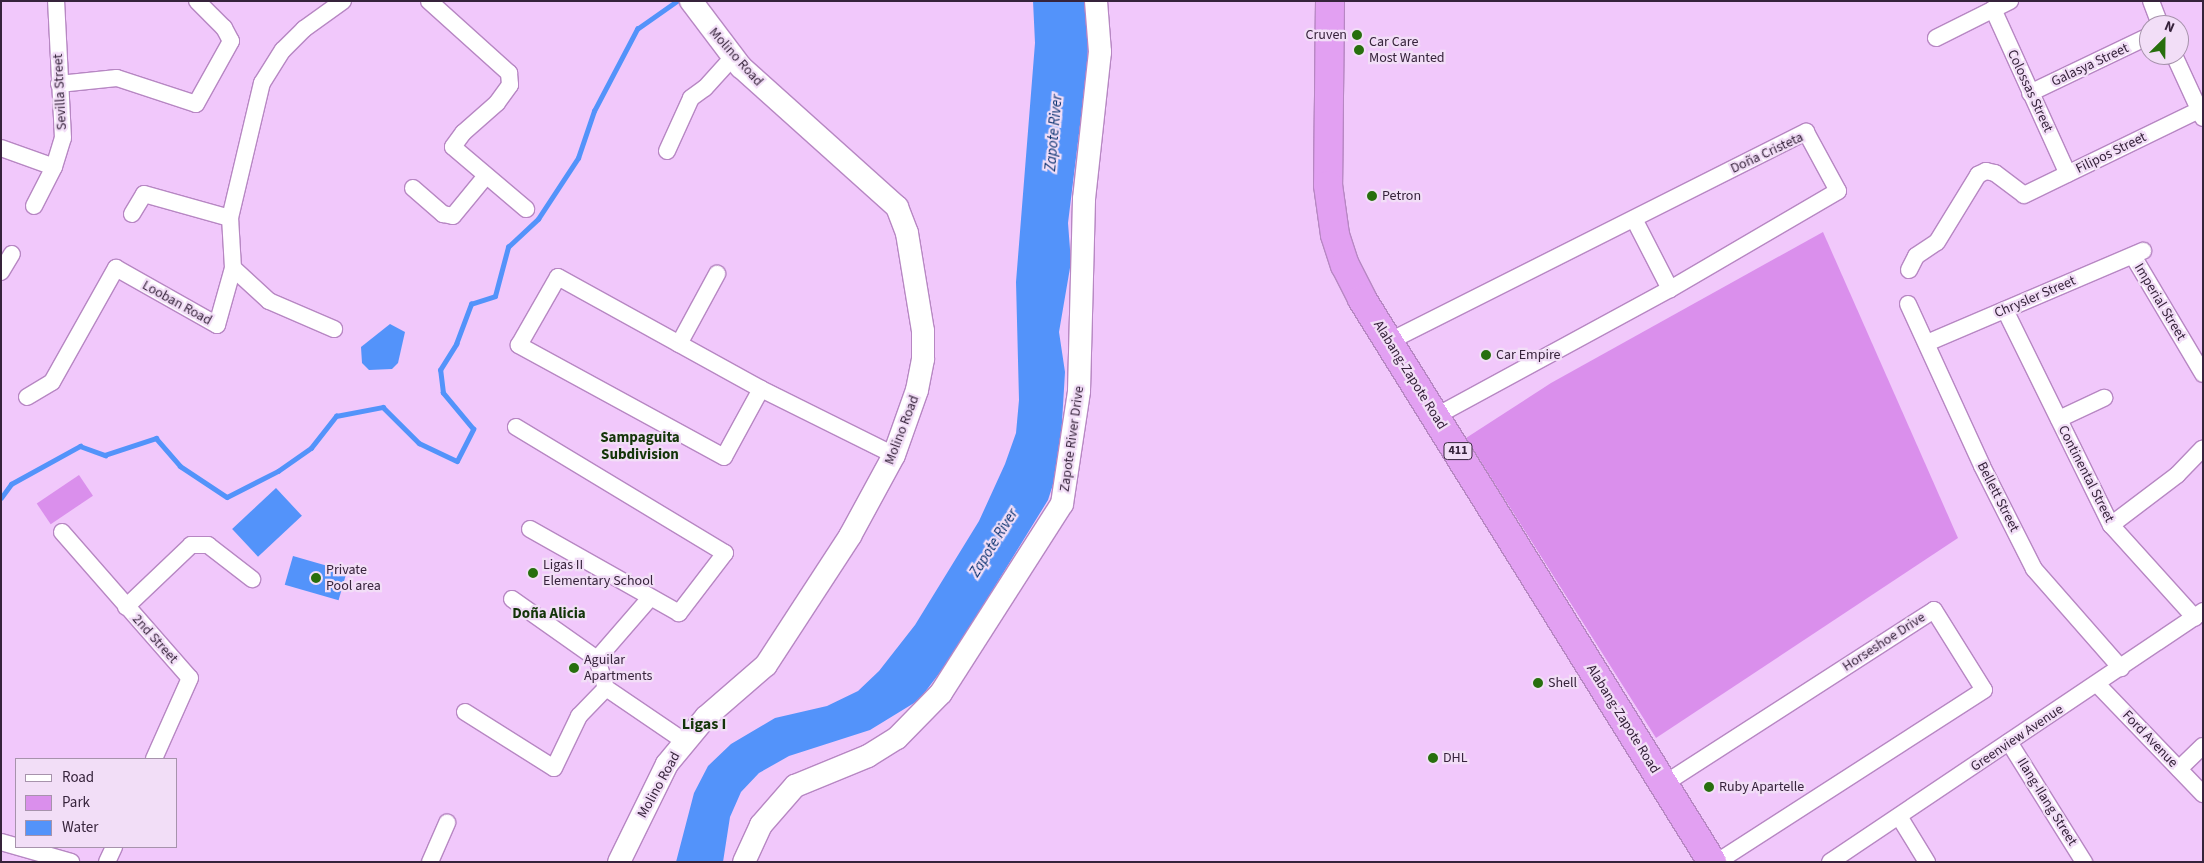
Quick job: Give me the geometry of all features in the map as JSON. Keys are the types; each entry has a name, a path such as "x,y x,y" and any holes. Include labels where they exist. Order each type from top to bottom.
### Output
{"highway":[{"name":"Alabang-Zapote Road","path":"1330,1 1328,185 1335,235 1353,282 1712,862"}],"main road":[{"name":"Zapote River Drive","path":"744,862 761,826 795,786 868,756 897,738 940,693 1062,504 1079,390 1084,199 1100,52 1096,1"},
{"name":"Molino Road","path":"619,862 652,792 684,741 706,717 750,681 780,647 850,536 894,455 917,390 923,359 919,300 903,218 888,197 807,128 733,57 693,6"}],"street":[{"name":"Sevilla Street","path":"34,206 54,167 63,138 56,1"},
{"path":"59,84 117,78 196,104 231,41 224,28 197,1"},
{"name":"Looban Road","path":"27,397 52,382 116,268 217,325 233,268 230,218 262,83 290,43 343,1"},
{"path":"429,1 509,73 510,85 497,103 454,144 458,154 526,209"},
{"path":"1936,38 2010,1"},
{"path":"2151,1 2156,15"},
{"name":"Colossas Street","path":"1993,9 2068,174"},
{"name":"Galasya Street","path":"2030,93 2139,41"},
{"path":"667,151 691,98 705,88 733,57"},
{"path":"2179,65 2201,114"},
{"name":"Filipos Street","path":"1909,270 1916,256 1937,242 1978,175 1986,171 1995,172 2024,195 2201,114"},
{"name":"Doña Cristeta","path":"1390,341 1806,132 1838,191 1670,289 1436,416"},
{"path":"1,148 54,167"},
{"path":"413,188 443,214 453,216 485,177"},
{"path":"132,214 144,194 230,218"},
{"path":"1634,219 1670,289"},
{"path":"1,272 12,254"},
{"name":"Chrysler Street","path":"1927,343 2138,254"},
{"name":"Imperial Street","path":"2138,254 2203,374"},
{"path":"233,268 268,301 334,329"},
{"path":"679,344 717,274"},
{"path":"761,389 724,457 519,345 558,277 761,389 894,455"},
{"name":"Bellett Street","path":"1908,304 1982,466 2034,569 2121,668"},
{"name":"Continental Street","path":"2006,310 2111,525 2199,615"},
{"path":"2059,419 2104,398"},
{"path":"516,427 725,553 679,613 530,529"},
{"path":"2111,525 2177,475 2203,448"},
{"name":"2nd Street","path":"62,532 190,678 154,758"},
{"path":"126,607 191,545 208,544 252,580"},
{"path":"597,659 650,598"},
{"path":"512,599 597,659 606,688 684,741"},
{"name":"Horseshoe Drive","path":"1664,784 1934,610 1984,690 1717,862"},
{"name":"Greenview Avenue","path":"1830,862 1900,818 2009,742 2199,615"},
{"name":"Ford Avenue","path":"2097,684 2203,794"},
{"path":"465,712 554,768 579,716 606,688"},
{"name":"Ilang-Ilang Street","path":"2009,742 2084,862"},
{"path":"2179,769 2203,746"},
{"path":"1900,818 1927,862"},
{"path":"430,862 447,823"},
{"path":"1,842 15,846"},
{"path":"22,848 71,862"},
{"path":"107,862 114,848"}],"green space":[{"path":"1823,232 1958,538 1656,738 1466,438 1551,383"},
{"path":"79,475 93,496 51,524 37,504"}],"water":[{"name":"Zapote River","path":"1033,1 1084,1 1089,25 1087,68 1068,223 1071,262 1059,332 1065,372 1061,439 1057,472 1048,500 950,659 919,700 870,730 789,756 759,773 741,792 730,817 723,862 676,862 694,793 708,766 731,744 775,718 827,706 858,691 879,671 915,625 979,521 1005,464 1016,433 1019,400 1016,282 1035,43"},
{"path":"390,324 405,332 398,363 392,369 369,370 362,363 361,347"},
{"path":"276,488 302,516 258,557 232,529"},
{"name":"Private Pool area","path":"293,556 347,571 339,600 285,585"}],"waterway":[{"path":"1,498 11,484 80,446 105,455 156,438 180,466 227,497 278,471 311,448 336,416 383,407 419,443 457,461 473,429 443,393 440,370 456,344 471,304 495,296 508,247 538,219 578,158 594,111 637,29 677,1"}],"place":[{"name":"Cruven","path":"1357,35"},
{"name":"Car Care Most Wanted","path":"1359,50"},
{"name":"Petron","path":"1372,196"},
{"name":"Car Empire","path":"1486,355"},
{"name":"Ligas II Elementary School","path":"533,573"},
{"name":"Private Pool area","path":"316,578"},
{"name":"Aguilar Apartments","path":"574,668"},
{"name":"Shell","path":"1538,683"},
{"name":"DHL","path":"1433,758"},
{"name":"Ruby Apartelle","path":"1709,787"}],"district":[{"name":"Sampaguita Subdivision","path":"640,446"},
{"name":"Doña Alicia","path":"549,614"},
{"name":"Ligas I","path":"704,724"}]}
